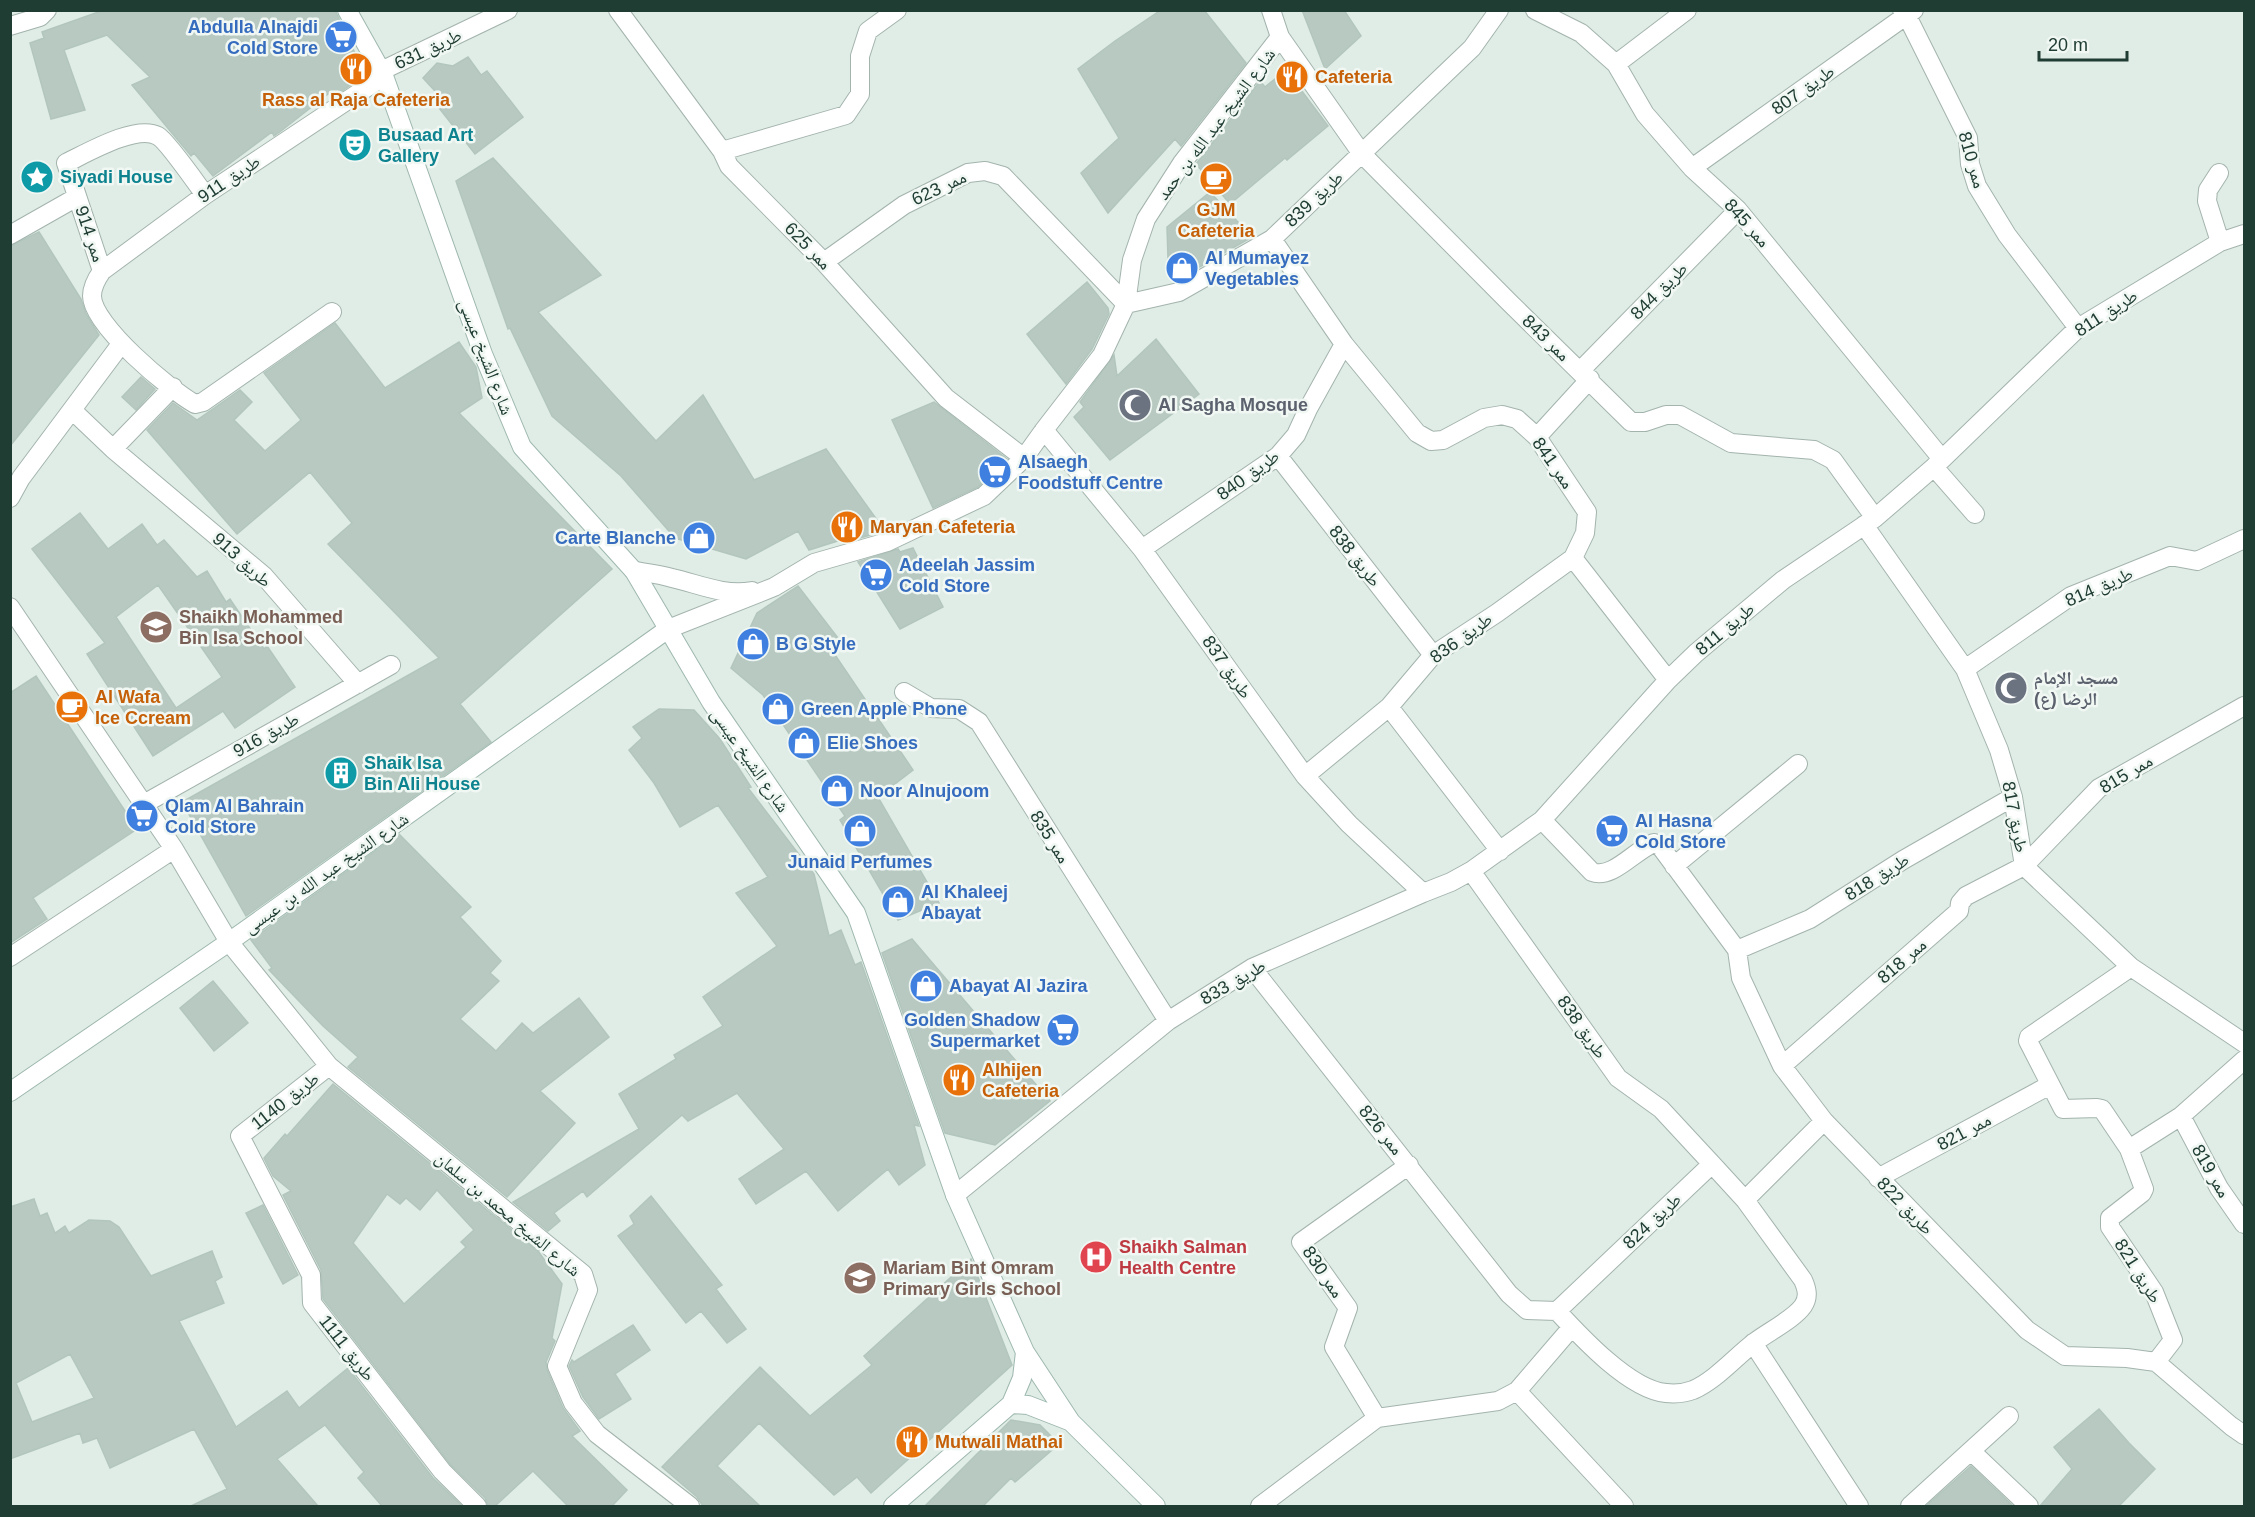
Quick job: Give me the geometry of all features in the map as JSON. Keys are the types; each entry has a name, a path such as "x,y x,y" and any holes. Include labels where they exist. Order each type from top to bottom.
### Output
{"street":[{"path":"10,26 40,17 47,10"},
{"name":"شارع الشيخ عيسى","path":"347,10 383,74 483,354 522,447 634,571 711,702 856,913 955,1195 1025,1352 1071,1422 1156,1506"},
{"name":"طريق 631","path":"383,74 508,10"},
{"name":"ممر 625","path":"618,10 722,151 729,166 824,261 946,398 1024,458"},
{"path":"722,151 846,115 860,94 860,56 868,31 897,10"},
{"name":"شارع الشيخ عبد الله بن حمد","path":"668,628 774,587 814,563 886,542 984,496 1024,458 1102,355 1126,304 1132,260 1146,219 1182,163 1280,37 1271,10"},
{"name":"طريق 839","path":"1126,304 1179,292 1272,239 1472,48 1499,10"},
{"name":"ممر 845","path":"1535,10 1581,33 1616,64 1645,114 1692,168 1738,210 1938,463"},
{"path":"1616,64 1687,10"},
{"name":"طريق 807","path":"1692,168 1908,12"},
{"name":"ممر 810","path":"1908,12 1968,138 1970,164 1977,186 2007,235 2078,328"},
{"name":"ممر 843","path":"1280,37 1362,154 1631,422 1645,422 1666,415 1680,415 1731,443 1814,450 1833,460 1869,522"},
{"name":"طريق 911","path":"102,271 205,195 383,74"},
{"name":"ممر 914","path":"102,271 66,163 130,135 147,133 160,137 205,195"},
{"name":"ممر 623","path":"824,261 904,205 968,173 985,171 1003,176 1126,304"},
{"path":"2219,174 2208,190 2207,201 2220,242"},
{"name":"ممر 914","path":"10,235 77,197"},
{"name":"طريق 844","path":"1537,437 1585,375 1738,210"},
{"name":"طريق 811","path":"1542,820 1668,680 1696,653 1783,580 1869,522 1938,463 2078,328 2220,242 2244,234"},
{"name":"ممر 841","path":"1272,239 1344,344 1417,433 1431,441 1443,440 1484,418 1502,415 1517,419 1537,437 1587,512 1586,533 1573,558"},
{"path":"102,271 95,280 91,297 102,320 121,344 195,404 203,402 332,312"},
{"path":"10,498 16,473 72,410 121,344"},
{"name":"طريق 840","path":"1142,549 1278,456 1296,435 1344,344"},
{"path":"113,449 173,387"},
{"name":"طريق 913","path":"72,410 113,449 264,576 358,684"},
{"name":"طريق 837","path":"1044,430 1142,549 1305,776 1349,824 1423,892"},
{"name":"طريق 838","path":"1278,456 1432,655"},
{"path":"1938,463 1975,514"},
{"name":"طريق 817","path":"1869,522 1965,669 2000,750 2013,797 2024,866 2131,967 2244,1043"},
{"name":"طريق 814","path":"1965,669 2071,596 2170,556 2197,561 2244,539"},
{"path":"1573,558 1668,680"},
{"name":"طريق 836","path":"1305,776 1389,707 1432,655 1497,613 1573,558"},
{"name":"شارع الشيخ عبد الله بن حمد","path":"634,571 673,578 707,589 741,592 774,587"},
{"path":"10,607 142,805 174,849 229,942"},
{"name":"شارع الشيخ عبد الله بن عيسى","path":"10,1092 229,942 668,628"},
{"name":"طريق 916","path":"142,805 391,665"},
{"name":"ممر 835","path":"904,692 931,708 959,709 979,722 1064,860 1168,1021"},
{"name":"ممر 815","path":"2024,866 2099,788 2244,706"},
{"path":"1389,707 1500,851"},
{"path":"1674,867 1798,764"},
{"name":"طريق 818","path":"1737,950 1809,919 1903,860 2013,797"},
{"path":"1542,820 1592,872 1599,875 1607,874 1644,846 1654,843 1660,846 1737,950"},
{"name":"طريق 833","path":"955,1195 1168,1021 1252,968 1423,892 1451,882 1471,871 1542,820"},
{"path":"10,957 174,849"},
{"name":"ممر 818","path":"1782,1066 1959,911 1960,903 1966,896 2024,866"},
{"name":"طريق 838","path":"1471,871 1618,1078 1661,1109 1712,1164"},
{"name":"شارع الشيخ محمد بن سلمان","path":"229,942 329,1066 583,1274 588,1290 557,1366 573,1403 597,1434 690,1506"},
{"name":"طريق 822","path":"1737,950 1742,978 1782,1066 1824,1121 2027,1330 2065,1356 2127,1358 2156,1362"},
{"path":"2131,967 2028,1039 2063,1109 2102,1109 2129,1149 2181,1116 2244,1060"},
{"name":"ممر 826","path":"1252,968 1509,1294 1527,1310 1557,1311"},
{"name":"طريق 1140","path":"240,1137 329,1066"},
{"name":"ممر 821","path":"1878,1179 2050,1085"},
{"name":"ممر 819","path":"2181,1116 2219,1188 2244,1224"},
{"path":"1745,1200 1824,1121"},
{"name":"طريق 1111","path":"240,1137 311,1275 312,1303 442,1471 477,1506"},
{"name":"طريق 821","path":"2129,1149 2144,1189 2110,1218 2109,1223 2154,1292 2173,1340 2156,1362"},
{"path":"1557,1311 1628,1378 1651,1390 1679,1394 1704,1384 1753,1343 1799,1310 1806,1298 1807,1288 1803,1280 1745,1200 1712,1164"},
{"name":"طريق 824","path":"1557,1311 1712,1164"},
{"name":"ممر 830","path":"1377,1418 1334,1347 1348,1308 1301,1242 1409,1165"},
{"path":"1260,1506 1377,1418 1498,1401 1517,1391 1572,1327"},
{"path":"1753,1343 1859,1506"},
{"path":"893,1506 1011,1404 1022,1378 1025,1352"},
{"path":"2156,1362 2244,1435"},
{"path":"1517,1391 1624,1506"},
{"path":"1011,1404 1028,1405 1071,1422"},
{"path":"1910,1506 2009,1416"},
{"path":"1971,1451 2029,1506"}],"building":[{"path":"104,10 335,10 365,75 336,95 332,91 274,136 272,132 213,176 194,153 191,156 132,85 150,77 107,35 64,50 85,110 51,119 30,43 44,38 42,32"},
{"path":"1161,10 1204,10 1246,63 1181,146 1175,139 1108,213 1081,173 1119,138 1078,69"},
{"path":"1302,10 1344,10 1361,36 1325,69"},
{"path":"468,57 481,75 487,71 523,117 475,154 439,108 446,103 423,78 437,63 453,66"},
{"path":"1286,70 1328,126 1230,204 1196,164 1260,81 1265,87"},
{"path":"493,158 601,275 538,312 656,441 703,395 754,480 826,449 885,531 845,542 844,539 809,550 798,531 746,559 675,538 621,476 552,416 510,328 508,329 456,181"},
{"path":"1210,192 1252,237 1182,277 1168,258 1167,227"},
{"path":"39,232 81,299 86,314 99,335 10,446 10,246"},
{"path":"1087,282 1108,308 1109,314 1092,349 1066,384 1027,334"},
{"path":"335,323 385,388 459,342 476,367 482,398 459,413 612,569 460,704 491,742 246,916 182,802 439,658 328,544 352,523 310,472 237,534 147,430 173,403 197,420 240,390 252,402 234,420 265,451 301,420 264,373"},
{"name":"Al Sagha Mosque","path":"1156,339 1199,394 1110,460 1074,417 1084,407 1080,402 1114,355 1117,376"},
{"path":"141,377 155,389 136,410 122,397"},
{"path":"934,402 1007,459 978,487 933,508 892,420"},
{"path":"80,513 108,549 142,524 157,545 164,540 197,577 207,571 226,602 230,599 264,649 267,646 295,687 235,728 223,711 153,756 87,654 105,643 32,549","holes":["158,585 222,677 176,708 116,617"]},
{"path":"913,548 943,607 900,629 858,562 898,549 900,552"},
{"path":"798,586 838,638 831,649 913,770 878,797 939,903 898,920 840,820 845,816 763,695 731,668 757,613"},
{"path":"36,676 137,829 33,898 47,919 10,943 10,693"},
{"path":"659,709 694,710 720,739 751,787 748,788 814,874 829,936 841,930 855,965 861,962 919,1126 914,1125 925,1165 899,1185 888,1169 838,1211 806,1171 756,1204 739,1179 784,1149 737,1093 688,1121 682,1115 587,1197 583,1191 554,1213 560,1221 548,1231 513,1202 639,1129 619,1094 676,1059 674,1055 723,1026 703,997 777,946 736,893 768,877 718,805 680,827 654,783 629,750 642,738 633,727"},
{"path":"399,834 471,907 460,917 501,961 490,973 499,981 460,1019 496,1051 522,1023 533,1033 579,998 609,1037 540,1091 575,1123 507,1197 348,1067 358,1057 323,1026 269,970 272,968 251,940"},
{"path":"912,939 1050,1101 995,1145 945,1133 882,953"},
{"path":"213,981 248,1023 214,1051 180,1008"},
{"path":"333,1084 538,1251 562,1284 552,1338 555,1341 546,1362 547,1370 563,1408 580,1431 572,1436 627,1490 612,1506 568,1506 533,1471 495,1506 488,1506 485,1498 450,1464 323,1299 321,1270 283,1195 291,1191 273,1176 264,1158 285,1134 287,1136","holes":["437,1190 474,1230 461,1242 466,1247 404,1304 353,1243 387,1194 400,1204 406,1198 420,1210"]},
{"path":"651,1196 722,1285 716,1289 746,1329 727,1343 701,1311 686,1323 618,1236 634,1224 630,1216"},
{"path":"34,1199 40,1216 47,1213 55,1233 65,1226 69,1233 89,1220 110,1221 119,1227 151,1276 212,1251 222,1277 215,1281 224,1303 179,1321 236,1427 287,1391 299,1408 348,1368 433,1478 462,1506 382,1506 358,1478 364,1472 325,1425 277,1459 318,1506 191,1506 227,1489 194,1429 110,1468 97,1438 83,1443 80,1433 10,1459 10,1207","holes":["70,1354 94,1398 32,1422 16,1383"]},
{"path":"263,1205 298,1275 283,1284 246,1213"},
{"path":"971,1259 1012,1365 871,1493 857,1477 834,1495 759,1423 717,1466 760,1506 703,1506 697,1497 662,1467 760,1367 810,1416 872,1365 864,1356"},
{"path":"633,1325 650,1350 615,1374 631,1399 599,1419 583,1397 569,1366 572,1360 574,1362"},
{"path":"2099,1409 2155,1469 2119,1506 2040,1506 2072,1469 2054,1447"},
{"path":"1011,1420 1040,1425 1059,1444 1015,1482 1011,1478 983,1506 925,1506"},
{"path":"1971,1466 2013,1506 1926,1506"}],"place":[{"name":"Abdulla Alnajdi Cold Store","path":"341,37"},
{"name":"Rass al Raja Cafeteria","path":"356,69"},
{"name":"Cafeteria","path":"1292,77"},
{"name":"Busaad Art Gallery","path":"355,145"},
{"name":"Siyadi House","path":"37,177"},
{"name":"GJM Cafeteria","path":"1216,179"},
{"name":"Al Mumayez Vegetables","path":"1182,268"},
{"name":"Al Sagha Mosque","path":"1135,405"},
{"name":"Alsaegh Foodstuff Centre","path":"995,472"},
{"name":"Maryan Cafeteria","path":"847,527"},
{"name":"Carte Blanche","path":"699,538"},
{"name":"Adeelah Jassim Cold Store","path":"876,575"},
{"name":"Shaikh Mohammed Bin Isa School","path":"156,627"},
{"name":"B G Style","path":"753,644"},
{"name":"مسجد الإمام الرضا (ع)","path":"2011,688"},
{"name":"Al Wafa Ice Ccream","path":"72,707"},
{"name":"Green Apple Phone","path":"778,709"},
{"name":"Elie Shoes","path":"804,743"},
{"name":"Shaik Isa Bin Ali House","path":"341,773"},
{"name":"Noor Alnujoom","path":"837,791"},
{"name":"Qlam Al Bahrain Cold Store","path":"142,816"},
{"name":"Junaid Perfumes","path":"860,831"},
{"name":"Al Hasna Cold Store","path":"1612,831"},
{"name":"Al Khaleej Abayat","path":"898,902"},
{"name":"Abayat Al Jazira","path":"926,986"},
{"name":"Golden Shadow Supermarket","path":"1063,1030"},
{"name":"Alhijen Cafeteria","path":"959,1080"},
{"name":"Shaikh Salman Health Centre","path":"1096,1257"},
{"name":"Mariam Bint Omram Primary Girls School","path":"860,1278"},
{"name":"Mutwali Mathai","path":"912,1442"}]}
